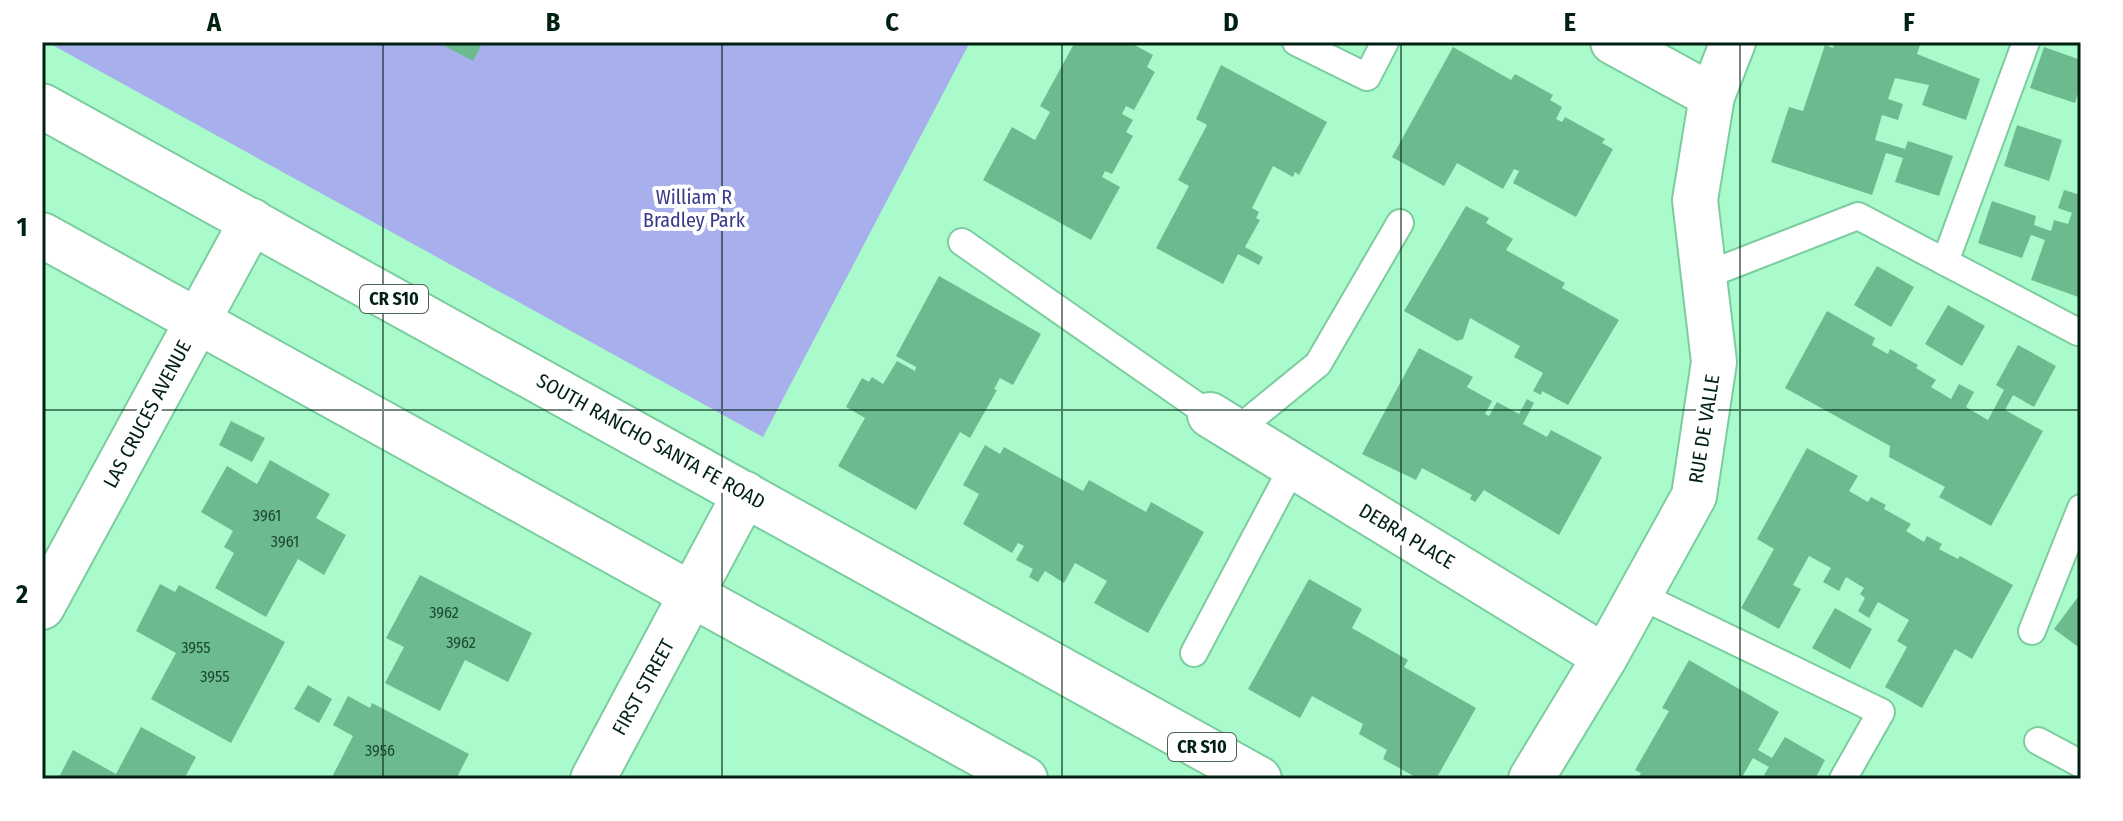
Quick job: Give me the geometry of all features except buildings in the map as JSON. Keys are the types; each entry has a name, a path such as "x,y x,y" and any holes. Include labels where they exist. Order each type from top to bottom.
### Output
{"main road":[{"path":"1613,42 1712,96"},
{"name":"RUE DE VALLE","path":"1531,779 1605,657 1694,496 1714,362 1695,200 1712,96 1733,42"},
{"name":"SOUTH RANCHO SANTA FE ROAD","path":"42,106 1259,779"},
{"name":"LAS CRUCES AVENUE","path":"42,607 252,221"},
{"path":"42,235 1025,779"},
{"name":"DEBRA PLACE","path":"1223,423 1605,657"},
{"name":"FIRST STREET","path":"593,779 659,661 745,494"}],"lane":[{"path":"1296,42 1367,77 1385,42"},
{"path":"1945,262 2026,42"},
{"path":"1704,276 1858,216 2078,332"},
{"path":"962,242 1223,423 1318,364 1400,223"},
{"path":"1194,653 1293,466"},
{"path":"2032,631 2081,508"},
{"path":"1639,595 1881,712 1843,779"},
{"path":"2038,741 2081,764"}],"green space":[{"name":"William R Bradley Park","path":"47,42 970,42 763,437"}]}
